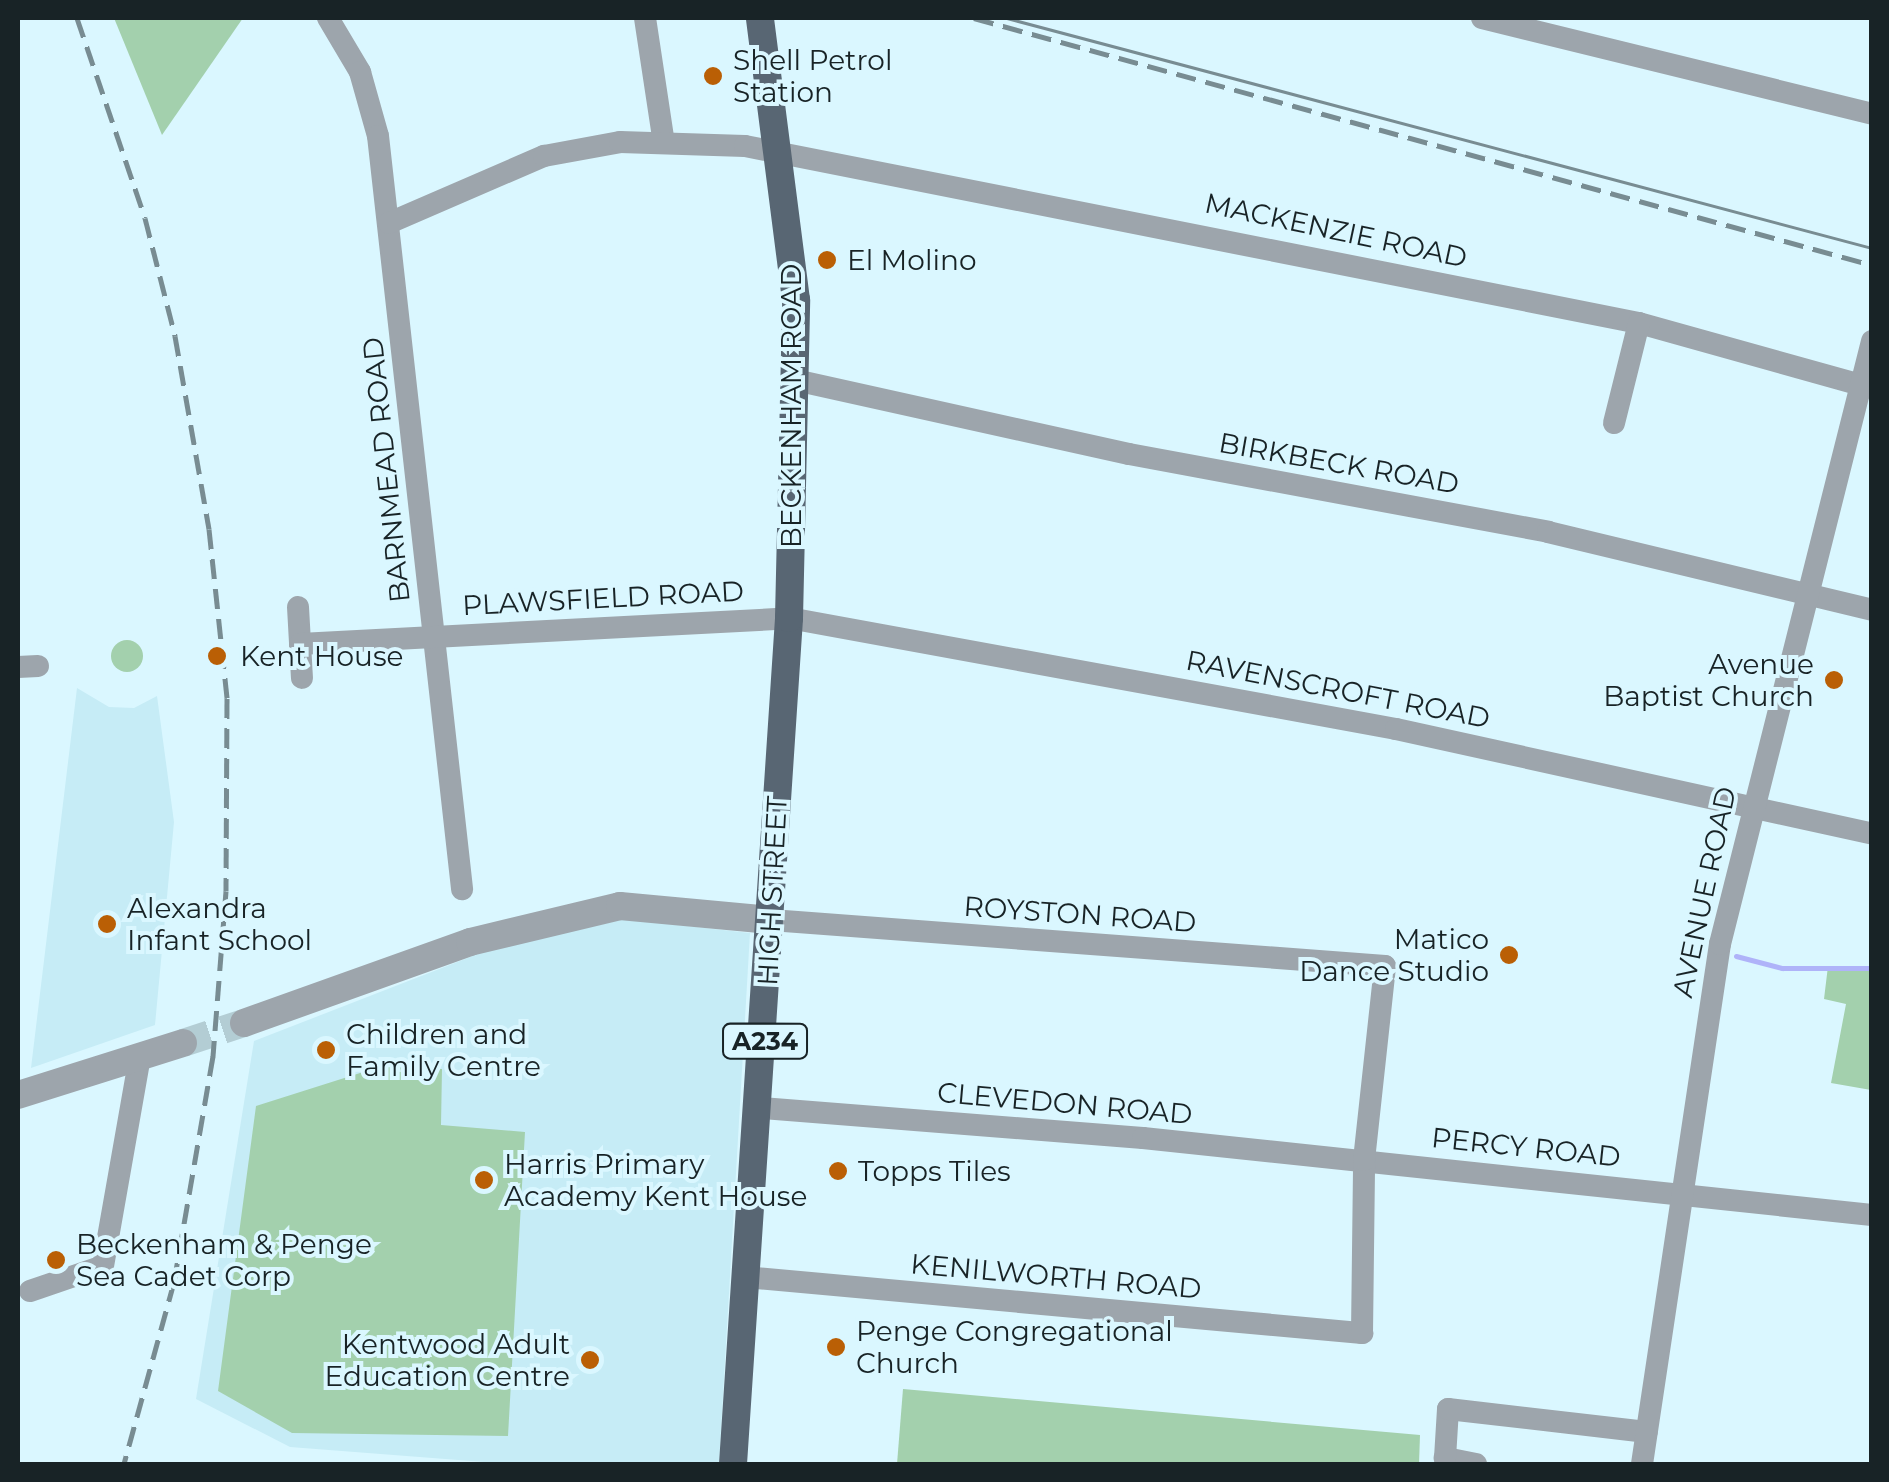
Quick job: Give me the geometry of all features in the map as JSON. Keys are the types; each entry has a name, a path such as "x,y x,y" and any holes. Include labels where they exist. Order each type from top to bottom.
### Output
{"main road":[{"name":"BECKENHAM ROAD","path":"760,18 782,158 796,300 789,618"},
{"name":"HIGH STREET","path":"733,1464 761,1108 789,618"}],"street":[{"name":"BARNMEAD ROAD","path":"328,18 360,72 378,136 462,890"},
{"path":"645,18 664,143"},
{"path":"1482,18 1872,114"},
{"path":"389,223 544,156 620,142 744,146 782,158"},
{"name":"MACKENZIE ROAD","path":"782,158 870,168 1132,218 1639,323 1865,387"},
{"path":"1614,423 1639,323"},
{"name":"AVENUE ROAD","path":"1642,1464 1720,944 1752,803 1865,387 1872,342"},
{"name":"BIRKBECK ROAD","path":"795,380 1146,457 1548,532 1872,610"},
{"path":"298,607 302,678"},
{"name":"PLAWSFIELD ROAD","path":"300,644 789,618"},
{"name":"RAVENSCROFT ROAD","path":"789,618 1268,703 1622,782 1752,803 1872,834"},
{"path":"244,1023 470,942 620,906 771,920"},
{"name":"ROYSTON ROAD","path":"771,920 1384,966 1364,1160"},
{"path":"18,1095 182,1043"},
{"path":"30,1292 104,1266 140,1057"},
{"name":"CLEVEDON ROAD","path":"761,1108 1364,1160"},
{"name":"PERCY ROAD","path":"1364,1160 1872,1215"},
{"name":"KENILWORTH ROAD","path":"745,1277 1362,1333 1364,1160"},
{"path":"1476,1464 1445,1458 1448,1409 1647,1432"}],"shaded area":[{"name":"Alexandra Infant School","path":"77,688 109,707 134,708 157,696 174,822 155,1025 31,1068"},
{"name":"Harris Primary Academy Kent House","path":"624,919 750,933 719,1464 510,1464 290,1447 196,1399 254,1041 483,952"}],"green space":[{"path":"114,18 243,18 162,135"},
{"path":"127,640 138,645 143,656 138,667 127,672 116,667 111,656 116,645"},
{"path":"1828,966 1871,968 1871,1090 1831,1083 1846,1004 1824,999"},
{"path":"379,1067 442,1069 441,1125 525,1132 508,1436 292,1433 218,1391 256,1106"},
{"path":"903,1389 1420,1435 1419,1464 897,1464"}],"waterway":[{"path":"1736,956 1782,968 1872,968"}],"tunnel":[{"path":"183,1043 244,1023"}],"tram line":[{"path":"1007,18 1872,248"}],"railway":[{"path":"77,18 145,218 175,336 209,529 227,698 226,891 213,1056 174,1282 124,1464"},
{"path":"974,18 1872,265"}],"place":[{"name":"Shell Petrol Station","path":"713,76"},
{"name":"El Molino","path":"827,260"},
{"name":"Kent House","path":"217,656"},
{"name":"Avenue Baptist Church","path":"1834,680"},
{"name":"Alexandra Infant School","path":"107,924"},
{"name":"Matico Dance Studio","path":"1509,955"},
{"name":"Children and Family Centre","path":"326,1050"},
{"name":"Topps Tiles","path":"838,1171"},
{"name":"Harris Primary Academy Kent House","path":"484,1180"},
{"name":"Beckenham & Penge Sea Cadet Corp","path":"56,1260"},
{"name":"Penge Congregational Church","path":"836,1347"},
{"name":"Kentwood Adult Education Centre","path":"590,1360"}]}
